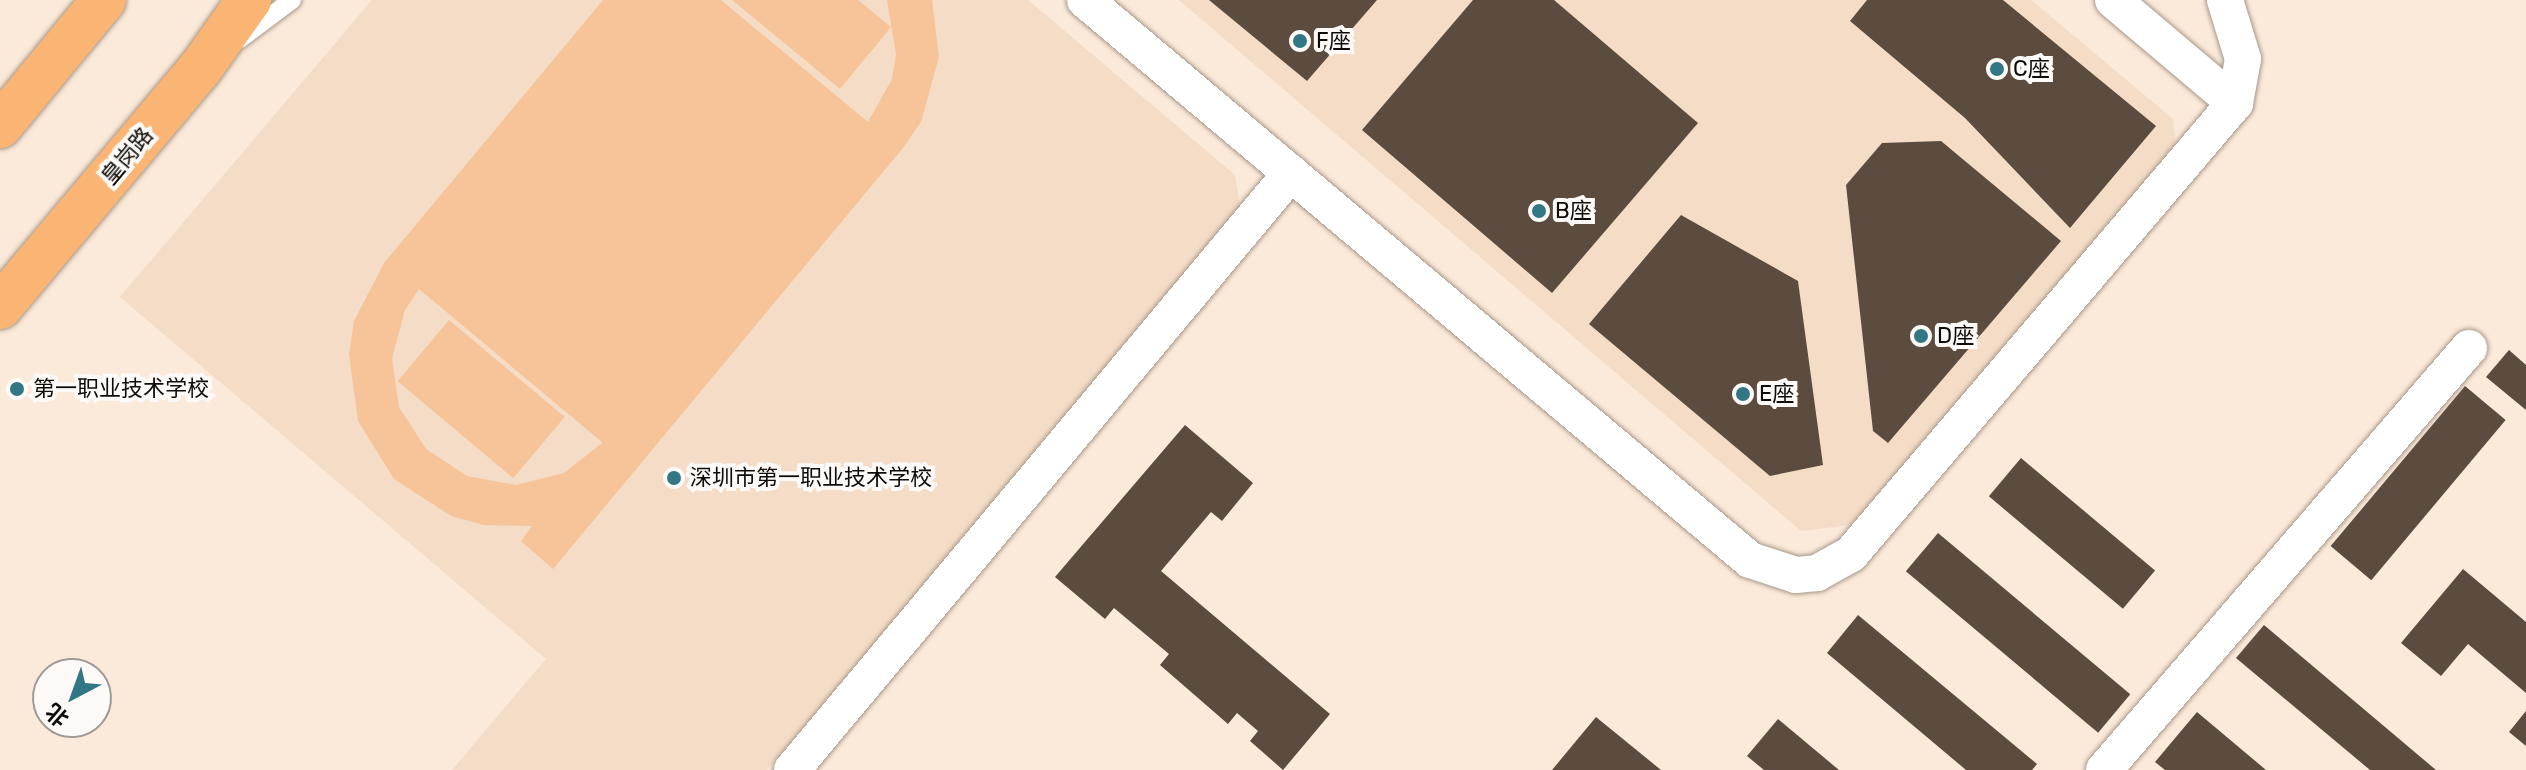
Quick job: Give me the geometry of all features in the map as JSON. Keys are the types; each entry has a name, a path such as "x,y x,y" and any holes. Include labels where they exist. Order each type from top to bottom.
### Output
{"highway":[{"path":"0,126 104,0"},
{"name":"皇岗路","path":"0,307 200,69 249,0"}],"street":[{"path":"1085,0 1750,560 1796,575 1817,573 1851,554 2235,103 2243,59 2225,0"},
{"path":"2113,0 2235,103"},
{"path":"792,770 1291,173"},
{"path":"2104,770 2469,348"}],"lane":[{"path":"200,69 292,0"}],"shaded area":[{"name":"深圳市第一职业技术学校","path":"372,0 1028,0 1235,175 1241,211 767,770 452,770 546,659 120,297"},
{"path":"603,0 721,0 868,122 892,79 896,54 887,0 932,0 939,57 921,122 903,148 553,569 521,541 532,526 484,525 451,516 394,479 358,421 349,354 354,321 384,263","holes":["419,289 602,442 564,473 516,485 467,476 426,449 399,407 392,358 405,310"]},
{"path":"732,0 858,0 891,27 840,89"},
{"path":"1179,0 2031,0 2173,119 2178,171 1875,522 1801,531"},
{"path":"449,320 565,417 513,478 398,381"}],"building":[{"name":"F座","path":"1209,0 1377,0 1307,81"},
{"name":"B座","path":"1473,0 1554,0 1698,123 1552,293 1362,130"},
{"name":"C座","path":"1867,0 2003,0 2156,126 2070,228 1965,118 1850,21"},
{"name":"D座","path":"1941,141 2061,241 1888,443 1873,431 1846,185 1882,143"},
{"name":"E座","path":"1681,215 1798,281 1823,465 1770,476 1589,324"},
{"path":"2509,350 2526,365 2526,410 2486,377"},
{"path":"2465,386 2506,420 2371,580 2331,546"},
{"path":"1185,425 1253,483 1222,521 1211,512 1161,571 1330,714 1283,770 1250,741 1258,731 1237,713 1228,724 1160,665 1169,654 1114,608 1105,619 1055,577"},
{"path":"2021,458 2155,570 2123,609 1989,496"},
{"path":"1938,533 2130,694 2098,733 1906,571"},
{"path":"2463,569 2526,622 2526,693 2468,644 2441,676 2401,643"},
{"path":"1858,615 2037,764 2032,770 1966,770 1827,653"},
{"path":"2264,625 2436,770 2370,770 2236,658"},
{"path":"2526,711 2526,746 2509,732"},
{"path":"2197,712 2266,770 2165,770 2155,762"},
{"path":"1596,717 1661,770 1552,770"},
{"path":"1778,719 1839,770 1764,770 1747,756"}],"place":[{"name":"F座","path":"1300,41"},
{"name":"C座","path":"1997,69"},
{"name":"B座","path":"1539,211"},
{"name":"D座","path":"1921,336"},
{"name":"第一职业技术学校","path":"17,389"},
{"name":"E座","path":"1743,394"},
{"name":"深圳市第一职业技术学校","path":"674,478"}]}
